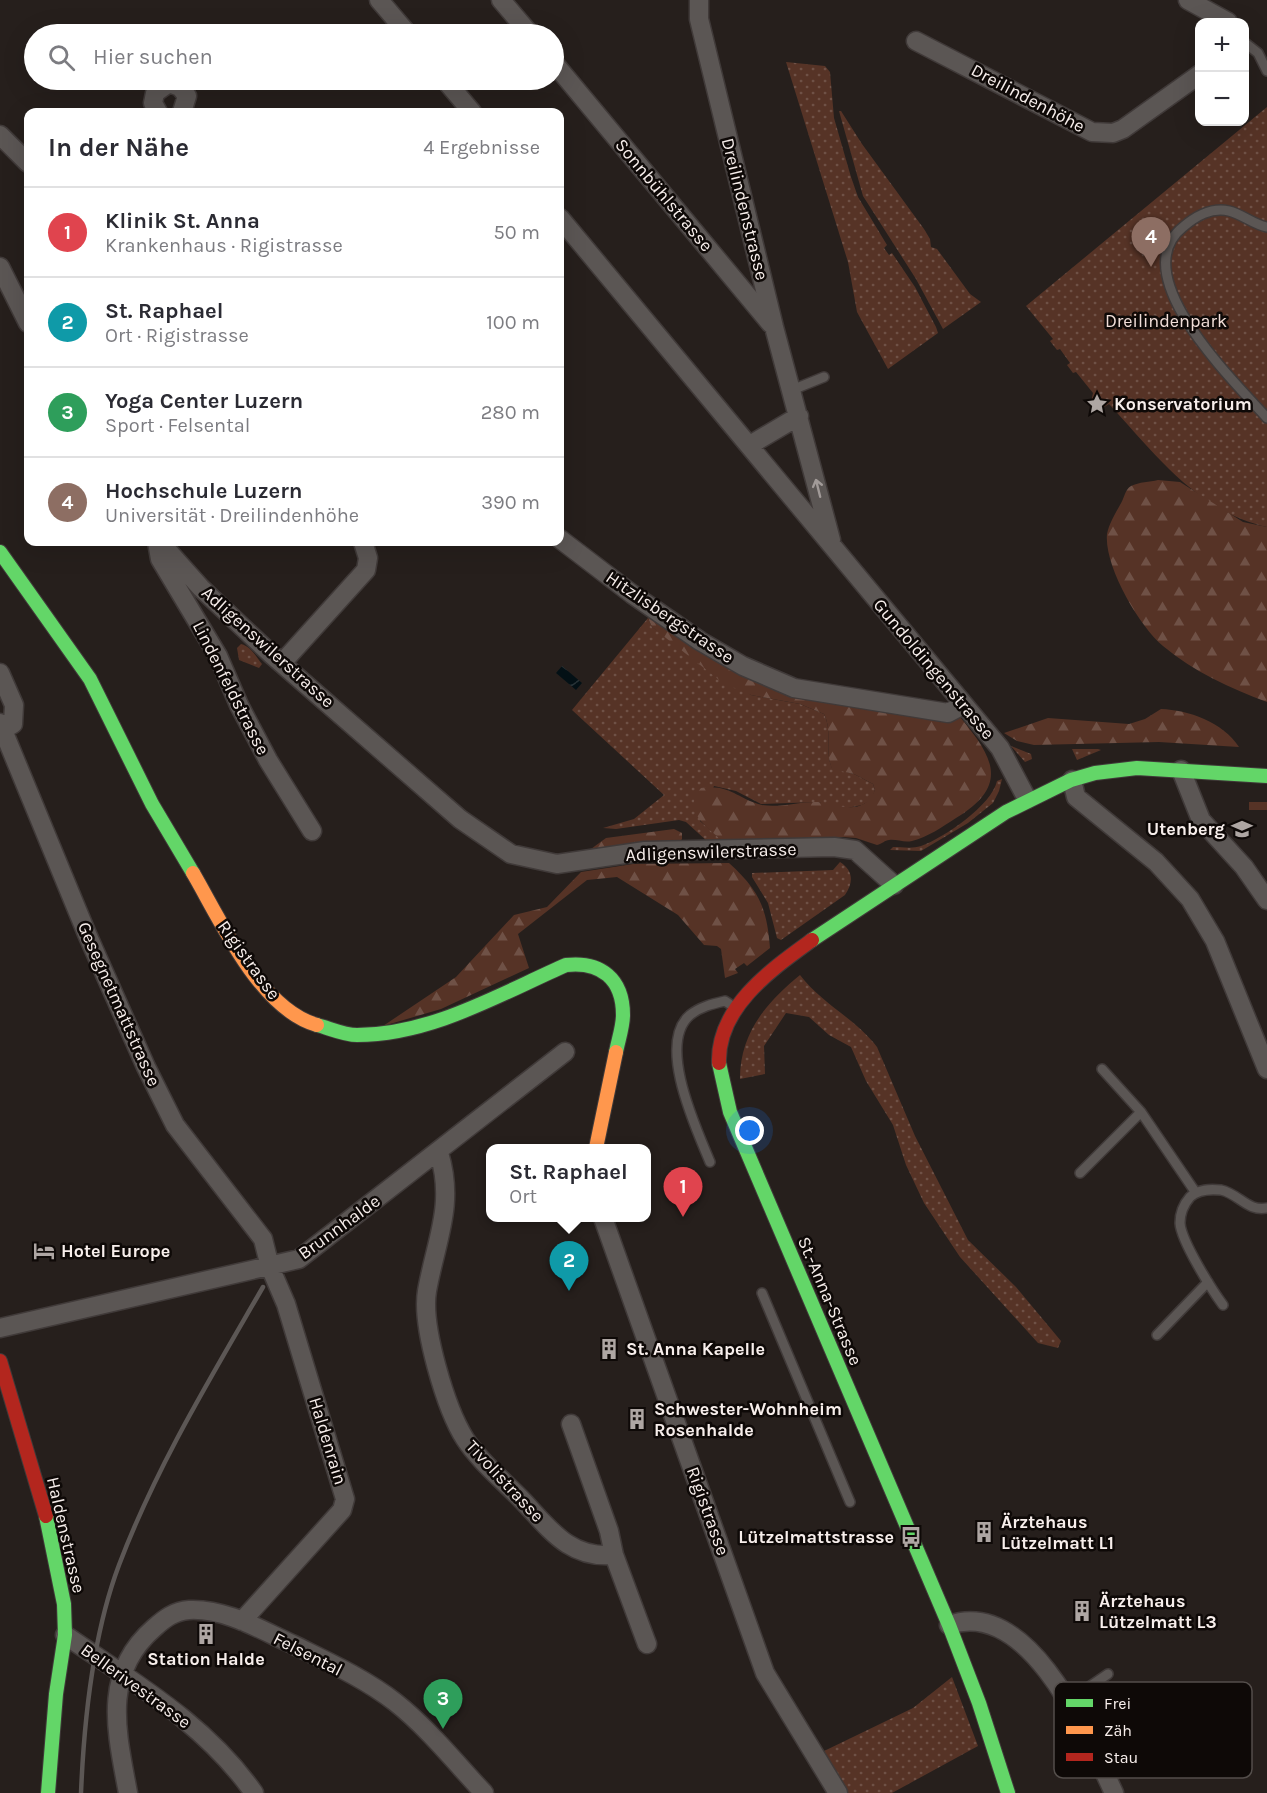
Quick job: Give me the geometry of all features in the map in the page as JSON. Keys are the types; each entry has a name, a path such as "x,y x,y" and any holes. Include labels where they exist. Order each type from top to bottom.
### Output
{"main road":[{"name":"Rigistrasse","path":"0,552 90,679 152,804 236,947 262,985 285,1008 311,1023 355,1035 400,1030 450,1017 566,965 581,962 600,967 608,974 615,981 621,996 623,1016 597,1144"},
{"path":"894,885 1027,799 1055,785 1072,780 1096,773 1138,769 1267,776"},
{"name":"St.-Anna-Strasse","path":"894,885 761,980 736,1008 723,1033 719,1050 719,1068 730,1112 949,1625 979,1703 1008,1793"},
{"name":"Haldenstrasse","path":"0,1361 54,1546 64,1604 64,1635 48,1793"}],"street":[{"path":"379,0 399,24"},
{"path":"501,0 521,24"},
{"name":"Dreilindenstrasse","path":"699,0 699,20 774,327 800,416 832,545"},
{"path":"1188,0 1221,18"},
{"name":"Dreilindenhöhe","path":"916,41 1092,132 1103,134 1123,129 1195,78"},
{"name":"Sonnbühlstrasse","path":"564,75 774,327"},
{"path":"156,108 153,103 155,93 159,90"},
{"path":"182,90 186,96 183,108"},
{"path":"453,90 469,108"},
{"path":"0,135 24,159"},
{"path":"564,223 832,545"},
{"path":"0,267 24,315"},
{"path":"750,445 800,416"},
{"name":"Hitzlisbergstrasse","path":"564,541 632,594 700,641 743,666 794,688 948,713 963,705"},
{"name":"Gundoldingenstrasse","path":"832,545 1000,748 1027,799"},
{"name":"Lindenfeldstrasse","path":"159,546 160,560 218,656 239,705 268,760 312,831"},
{"name":"Adligenswilerstrasse","path":"163,546 201,588 282,663 460,819 498,847 525,859 557,864 645,851 834,848 855,850 894,885"},
{"path":"282,663 366,570 368,558 364,546"},
{"path":"0,673 16,713 13,724 2,726"},
{"name":"Gesegnetmattstrasse","path":"2,726 146,1067 175,1125 259,1232 270,1267"},
{"path":"1181,770 1201,820 1244,867 1267,900"},
{"path":"1072,780 1076,797 1156,862 1190,899 1215,941 1267,1069"},
{"name":"Brunnhalde","path":"0,1328 249,1268 270,1267 299,1259 439,1153 565,1052"},
{"name":"Tivolistrasse","path":"439,1153 446,1177 447,1197 426,1293 426,1311 436,1363 465,1438 566,1545 603,1556 614,1555"},
{"name":"Rigistrasse","path":"604,1222 765,1673 838,1793"},
{"name":"Haldenrain","path":"242,1621 342,1510 345,1499 286,1304 270,1267"},
{"path":"571,1424 609,1531 614,1555 647,1644"},
{"name":"Felsental","path":"121,1674 142,1638 173,1614 191,1610 242,1621 336,1666 394,1702 484,1793"},
{"path":"949,1625 968,1620 1005,1632 1040,1662 1054,1683"},
{"name":"Bellerivestrasse","path":"64,1635 176,1711 202,1734 254,1793"},
{"path":"121,1674 117,1723 128,1793"},
{"path":"1107,1778 1114,1793"}],"lane":[{"path":"1249,45 1258,53 1267,71"},
{"path":"1267,227 1229,211 1211,211 1194,217 1177,231 1169,243 1166,263 1169,284 1180,311 1203,345 1267,418"},
{"path":"792,390 824,377"},
{"path":"710,1162 684,1098 677,1062 679,1038 688,1017 705,1006 724,1001 736,1008"},
{"path":"1102,1069 1141,1112 1196,1193"},
{"path":"1080,1173 1141,1112"},
{"path":"1223,1305 1185,1238 1180,1222 1184,1207 1196,1193 1212,1190 1224,1191 1255,1209 1267,1208"},
{"path":"1158,1335 1208,1282"},
{"path":"762,1293 850,1502"},
{"path":"1096,1682 1108,1674"}],"green space":[{"path":"786,62 825,66 830,72 834,118 858,197 887,245 884,248 889,255 892,253 915,287 938,333 888,369 857,312 848,262"},
{"name":"Dreilindenpark","path":"1267,107 1267,527 1242,519 1199,495 1161,461 1109,404 1101,409 1091,402 1093,393 1076,372 1073,373 1067,365 1070,363 1060,349 1057,350 1050,341 1053,339 1026,306 1244,126 1249,126 1249,122"},
{"path":"839,111 924,229 930,239 931,247 937,249 970,294 981,302 943,329 916,279 863,196"},
{"path":"1158,480 1180,482 1243,522 1267,527 1267,702 1187,664 1163,646 1144,625 1117,578 1108,547 1107,534 1112,519 1129,487"},
{"path":"652,613 762,679 955,711 986,754 990,767 990,780 985,792 974,805 956,818 912,841 889,840 877,845 856,838 843,837 724,842 704,824 695,811 696,796 701,788 712,787 728,790 762,805 818,802 843,807 864,804 875,790 873,784 854,774 832,769 827,721 824,714 800,704 751,695 723,683 652,627 648,618"},
{"path":"648,618 652,627 751,695 800,704 824,714 827,721 832,768 854,774 873,784 875,790 871,800 862,805 842,809 818,802 761,804 736,791 714,786 700,821 724,842 708,842 686,822 679,820 616,829 603,828 634,819 664,795 572,710"},
{"path":"241,644 256,655 262,664 259,668 239,660 237,648"},
{"path":"1161,709 1182,712 1204,719 1224,731 1239,747 1159,742 1034,745 1017,741 1004,733 1048,718 1129,724 1145,719"},
{"path":"1011,746 1031,754 1032,759 1025,762"},
{"path":"1072,749 1098,749 1101,750 1077,760"},
{"path":"1002,779 993,803 968,823 921,851 890,850 893,847 921,846 942,836 977,810 993,790 997,781"},
{"path":"1249,802 1267,802 1267,810 1249,810"},
{"path":"674,829 682,833 679,843 584,854 606,838"},
{"path":"840,862 848,869 851,877 845,895 781,940 777,938 768,903 752,877 752,873 833,870"},
{"path":"729,863 748,882 760,901 767,922 770,948 747,966 744,963 735,969 738,973 725,978 721,949 717,946 704,945 678,915 617,877 587,880 518,934 529,968 441,1009 383,1026 456,977 514,915 547,907 581,872 633,864"},
{"path":"800,975 818,995 859,1028 877,1047 915,1136 968,1240 1016,1287 1061,1341 1058,1348 1038,1343 960,1257 924,1203 906,1165 893,1125 866,1081 851,1047 829,1035 809,1017 786,1013 764,1046 765,1074 740,1079 745,1047 757,1020 776,997"},
{"path":"952,1677 978,1746 892,1793 848,1793 822,1752 913,1708"}],"water":[{"path":"562,666 582,683 576,690 556,673"}],"railway":[{"path":"81,1793 91,1678 103,1619 119,1565 167,1458 263,1287"}],"traffic: fast":[{"path":"0,552 90,679 152,804 193,873"},
{"path":"812,940 1006,812 1071,780 1095,773 1137,768 1267,776"},
{"path":"317,1025 352,1035 385,1033 412,1028 464,1011 566,965 590,966 608,975 619,991 623,1020 616,1052"},
{"path":"719,1063 730,1112 949,1625 979,1703 1008,1793"},
{"path":"46,1516 64,1604 65,1635 56,1694 48,1793"}],"traffic: slow":[{"path":"193,873 244,961 260,983 296,1016 317,1025"},
{"path":"597,1144 616,1052"}],"traffic: jam":[{"path":"719,1063 721,1043 727,1024 737,1007 764,977 812,940"},
{"path":"0,1361 46,1516"}],"place":[{"name":"Hochschule Luzern","path":"1151,267"},
{"name":"Konservatorium","path":"1097,404"},
{"name":"Utenberg","path":"1242,829"},
{"name":"Klinik St. Anna","path":"683,1217"},
{"name":"Hotel Europe","path":"44,1251"},
{"name":"St. Raphael","path":"569,1291"},
{"name":"St. Anna Kapelle","path":"609,1349"},
{"name":"Schwester-Wohnheim Rosenhalde","path":"637,1419"},
{"name":"Ärztehaus Lützelmatt L1","path":"984,1532"},
{"name":"Lützelmattstrasse","path":"911,1537"},
{"name":"Ärztehaus Lützelmatt L3","path":"1082,1611"},
{"name":"Station Halde","path":"206,1634"},
{"name":"Yoga Center Luzern","path":"443,1729"}]}
